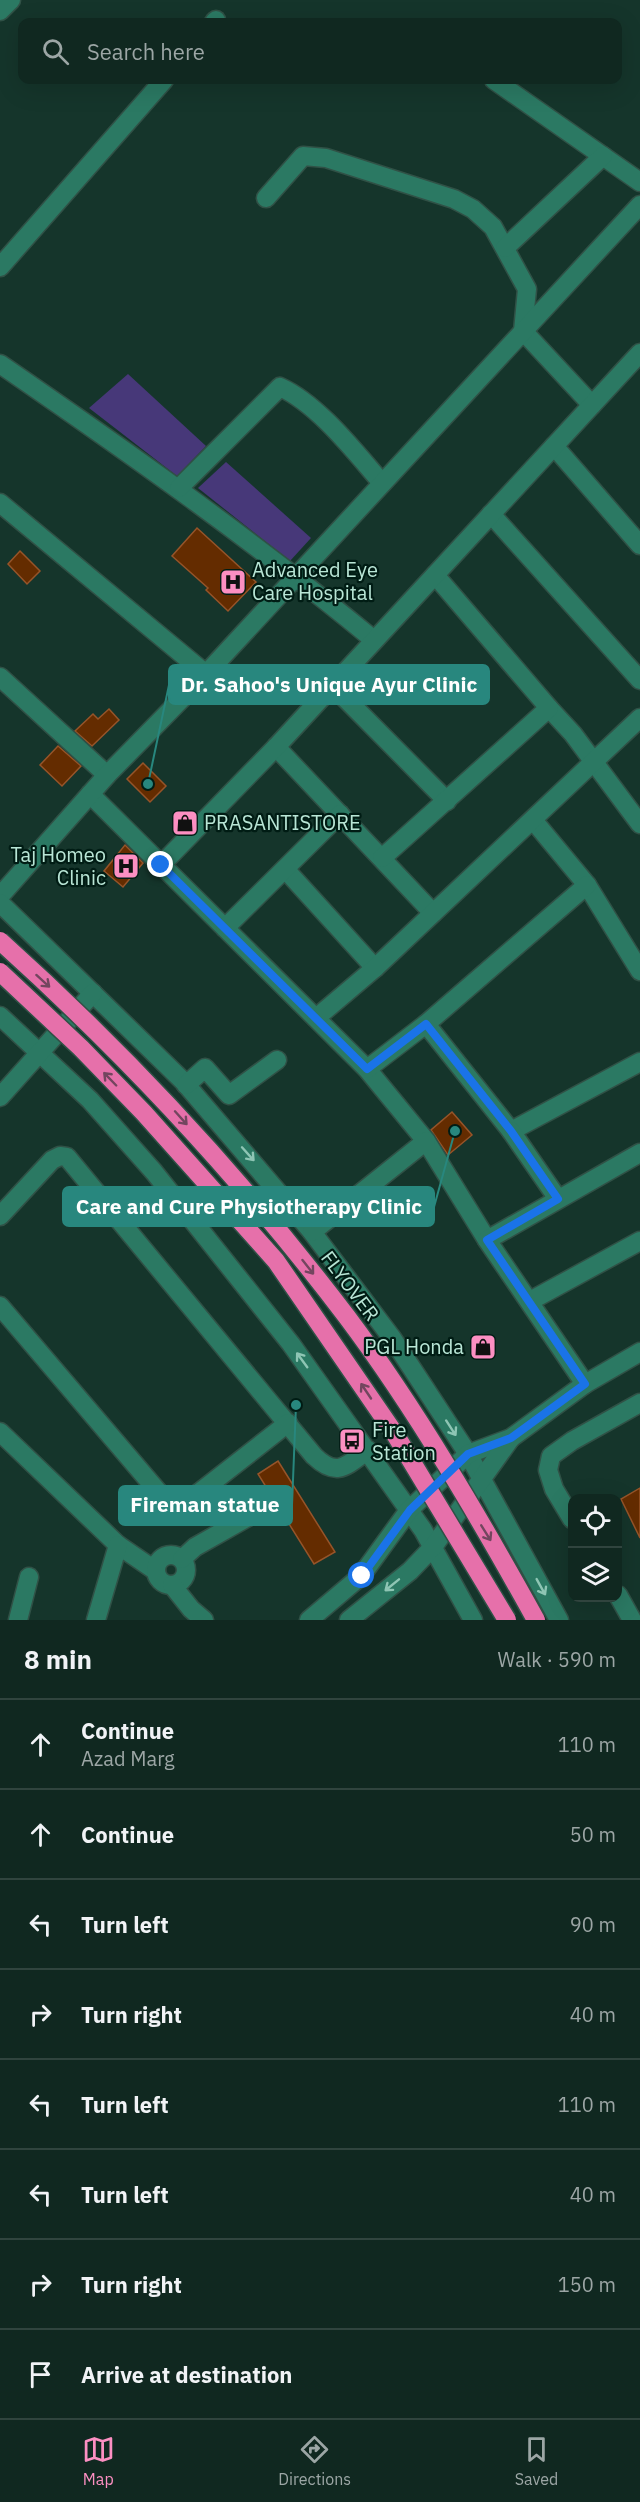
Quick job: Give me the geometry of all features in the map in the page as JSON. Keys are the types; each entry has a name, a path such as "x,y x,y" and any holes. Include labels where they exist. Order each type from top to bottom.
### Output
{"highway":[{"name":"FLYOVER","path":"0,941 103,1037 164,1099 296,1251 348,1319 412,1414 505,1563 536,1620"},
{"path":"0,972 81,1048 144,1113 276,1261 395,1434 507,1620"}],"street":[{"path":"0,11 11,0"},
{"path":"0,267 160,84"},
{"path":"500,84 640,182"},
{"path":"266,198 303,156 326,158 454,199 473,209 493,227 527,289 524,331 592,405"},
{"path":"505,248 603,156"},
{"path":"0,896 107,775 206,674 640,205"},
{"path":"161,865 276,747 638,358"},
{"path":"0,364 179,488 297,576 374,640"},
{"path":"179,488 280,387 294,393 333,430 382,483"},
{"path":"554,446 634,523 640,545"},
{"path":"0,503 206,674"},
{"path":"491,514 640,680"},
{"path":"435,574 594,761 640,824"},
{"path":"0,677 107,775"},
{"path":"332,685 447,801"},
{"path":"382,858 549,708"},
{"path":"316,1018 375,968 640,718"},
{"path":"276,747 433,913"},
{"path":"90,794 367,1069 426,1141 487,1240 585,1384"},
{"path":"225,928 340,814"},
{"path":"532,819 587,885 640,971"},
{"path":"285,869 375,968"},
{"path":"367,1069 426,1024 587,885"},
{"path":"0,903 186,1085 312,1232 392,1338 468,1454 559,1620"},
{"path":"0,1097 93,993"},
{"path":"0,1016 90,1100 154,1172 291,1344 410,1510 473,1620"},
{"path":"426,1024 511,1131 558,1199"},
{"path":"186,1085 205,1068 229,1095 277,1060"},
{"path":"511,1131 640,1062"},
{"path":"312,1232 426,1141"},
{"path":"487,1240 640,1153"},
{"path":"0,1216 52,1160 60,1156 67,1156 314,1456 330,1468 345,1467 368,1450"},
{"path":"530,1301 640,1241"},
{"path":"0,1306 172,1508 182,1506 288,1423"},
{"path":"309,1620 362,1576 410,1510 468,1454 511,1438 585,1384 640,1352"},
{"path":"568,1512 554,1489 548,1470 551,1456 572,1441 640,1404"},
{"path":"0,1432 118,1545 156,1571"},
{"path":"349,1620 410,1571 433,1548 511,1438"},
{"path":"182,1558 195,1547 257,1512"},
{"path":"96,1620 118,1545"},
{"path":"182,1558 167,1554 158,1560 156,1571 159,1580 172,1585 191,1609 204,1620"},
{"path":"172,1585 184,1577 186,1568 182,1558"},
{"path":"18,1620 29,1577"},
{"path":"622,1602 632,1620"}],"shaded area":[{"path":"128,374 206,446 177,476 89,408"},
{"path":"226,462 311,538 290,561 198,488"}],"building":[{"path":"197,528 256,582 228,611 206,590 208,588 172,556"},
{"path":"20,551 40,571 27,584 8,564"},
{"path":"109,709 119,720 92,746 75,731 93,714 98,719"},
{"path":"58,746 81,766 62,786 40,765"},
{"path":"143,763 166,786 150,802 127,779"},
{"path":"125,845 143,863 123,887 104,871"},
{"path":"452,1112 472,1135 448,1155 431,1130"},
{"path":"278,1461 335,1552 314,1564 258,1474"},
{"path":"640,1488 640,1538 622,1501 622,1498"}],"place":[{"name":"Advanced Eye Care Hospital","path":"233,582"},
{"name":"Dr. Sahoo's Unique Ayur Clinic","path":"148,784"},
{"name":"PRASANTISTORE","path":"185,823"},
{"name":"Taj Homeo Clinic","path":"126,866"},
{"name":"Care and Cure Physiotherapy Clinic","path":"455,1131"},
{"name":"PGL Honda","path":"483,1347"},
{"name":"Fireman statue","path":"296,1405"},
{"name":"Fire Station","path":"352,1441"}],"route":[{"path":"161,865 367,1069 426,1024 511,1131 558,1199 487,1240 585,1384 511,1438 468,1454 410,1510 392,1538 362,1576"}]}
